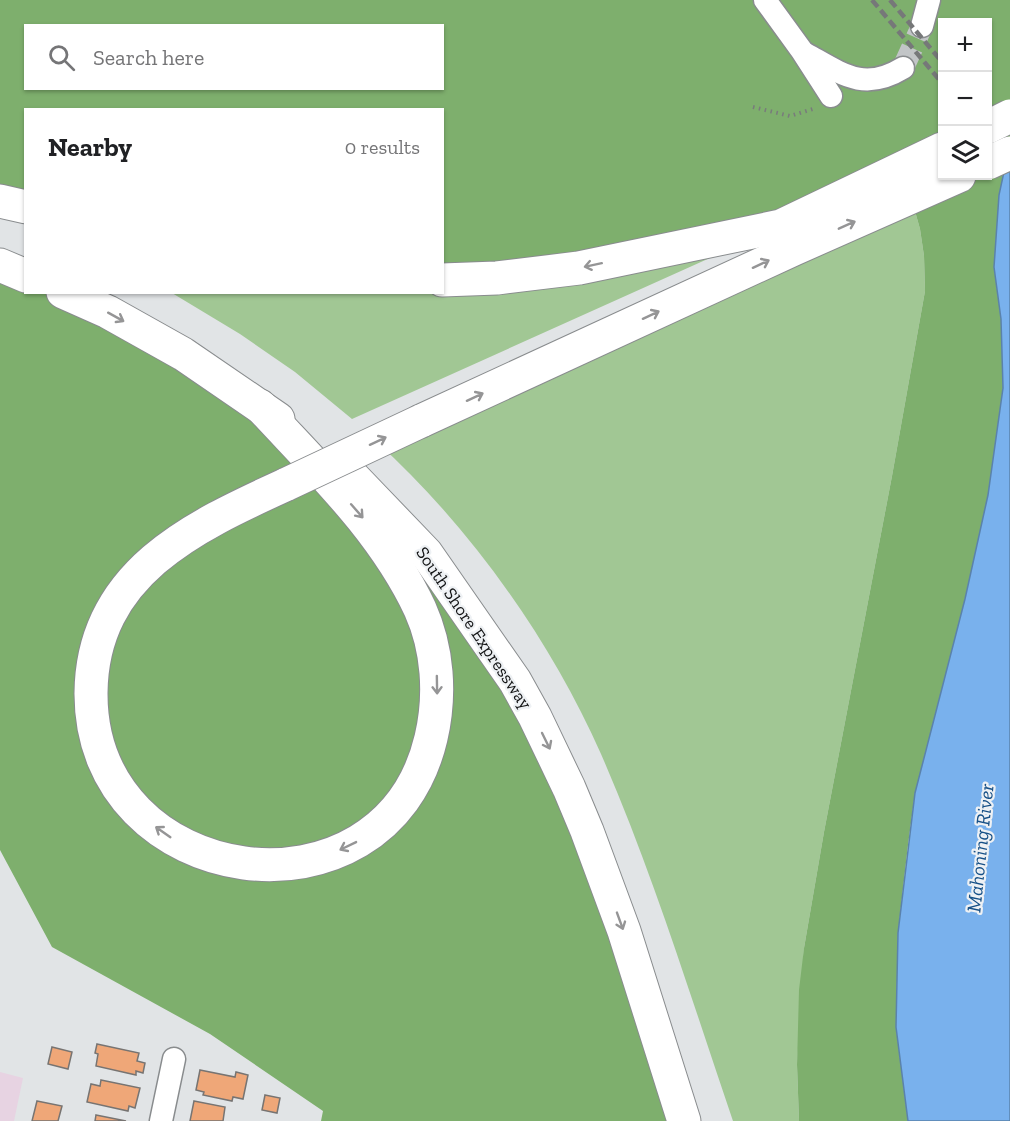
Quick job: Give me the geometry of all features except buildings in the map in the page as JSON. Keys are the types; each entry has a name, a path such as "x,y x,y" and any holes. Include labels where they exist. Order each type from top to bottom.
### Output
{"highway":[{"path":"989,126 1010,116"},
{"path":"260,406 361,515 396,566 421,611 436,663 437,704 428,751 419,774 406,798 386,819 360,840 327,856 300,863 248,865 222,860 180,844 154,826 121,792 104,762 95,736 91,706 91,674 96,648 106,620 134,578 162,552 223,513 287,484 422,421 729,279 787,237 938,151"},
{"path":"992,161 1010,153"},
{"path":"444,280 497,278 579,268 712,240 787,237 948,180"},
{"path":"0,201 24,207"},
{"path":"0,266 24,275"},
{"name":"South Shore Expressway","path":"68,294 108,312 183,354 323,450 366,490 426,553 515,681 569,788 624,931 684,1121"}],"street":[{"path":"765,0 831,96"},
{"path":"922,26 929,0"},
{"path":"802,51 843,75 856,79 875,81 903,68"},
{"path":"161,1121 174,1059"}],"path":[{"path":"753,107 790,116 813,110 831,96"}],"shaded area":[{"path":"0,1072 23,1078 14,1121 0,1121"}],"green space":[{"path":"0,0 1010,0 1010,145 994,267 1001,319 1003,388 988,496 965,599 915,793 908,845 898,933 896,1027 908,1121 799,1121 797,1065 799,990 804,948 925,291 924,256 920,229 911,197 781,226 444,280 444,108 24,108 24,207 0,201"},
{"path":"911,197 920,229 924,256 925,291 804,948 797,1065 799,1121 733,1121 638,844 581,711 558,669 505,587 444,510 377,442"},
{"path":"781,226 352,419 295,372 240,334 174,294 444,294 444,292"},
{"path":"0,265 24,276 24,294 65,294 323,450 515,681 684,1121 321,1121 323,1111 210,1034 52,947 0,850"}],"water":[{"name":"Mahoning River","path":"1010,144 1010,1121 908,1121 896,1027 898,933 915,793 965,599 988,495 1003,388 1001,319 994,267 999,195"}],"tunnel":[{"path":"903,68 922,26"}],"railway":[{"path":"872,0 938,78"},
{"path":"890,0 938,57"},
{"path":"992,114 1010,134"},
{"path":"992,135 1010,153"}]}
